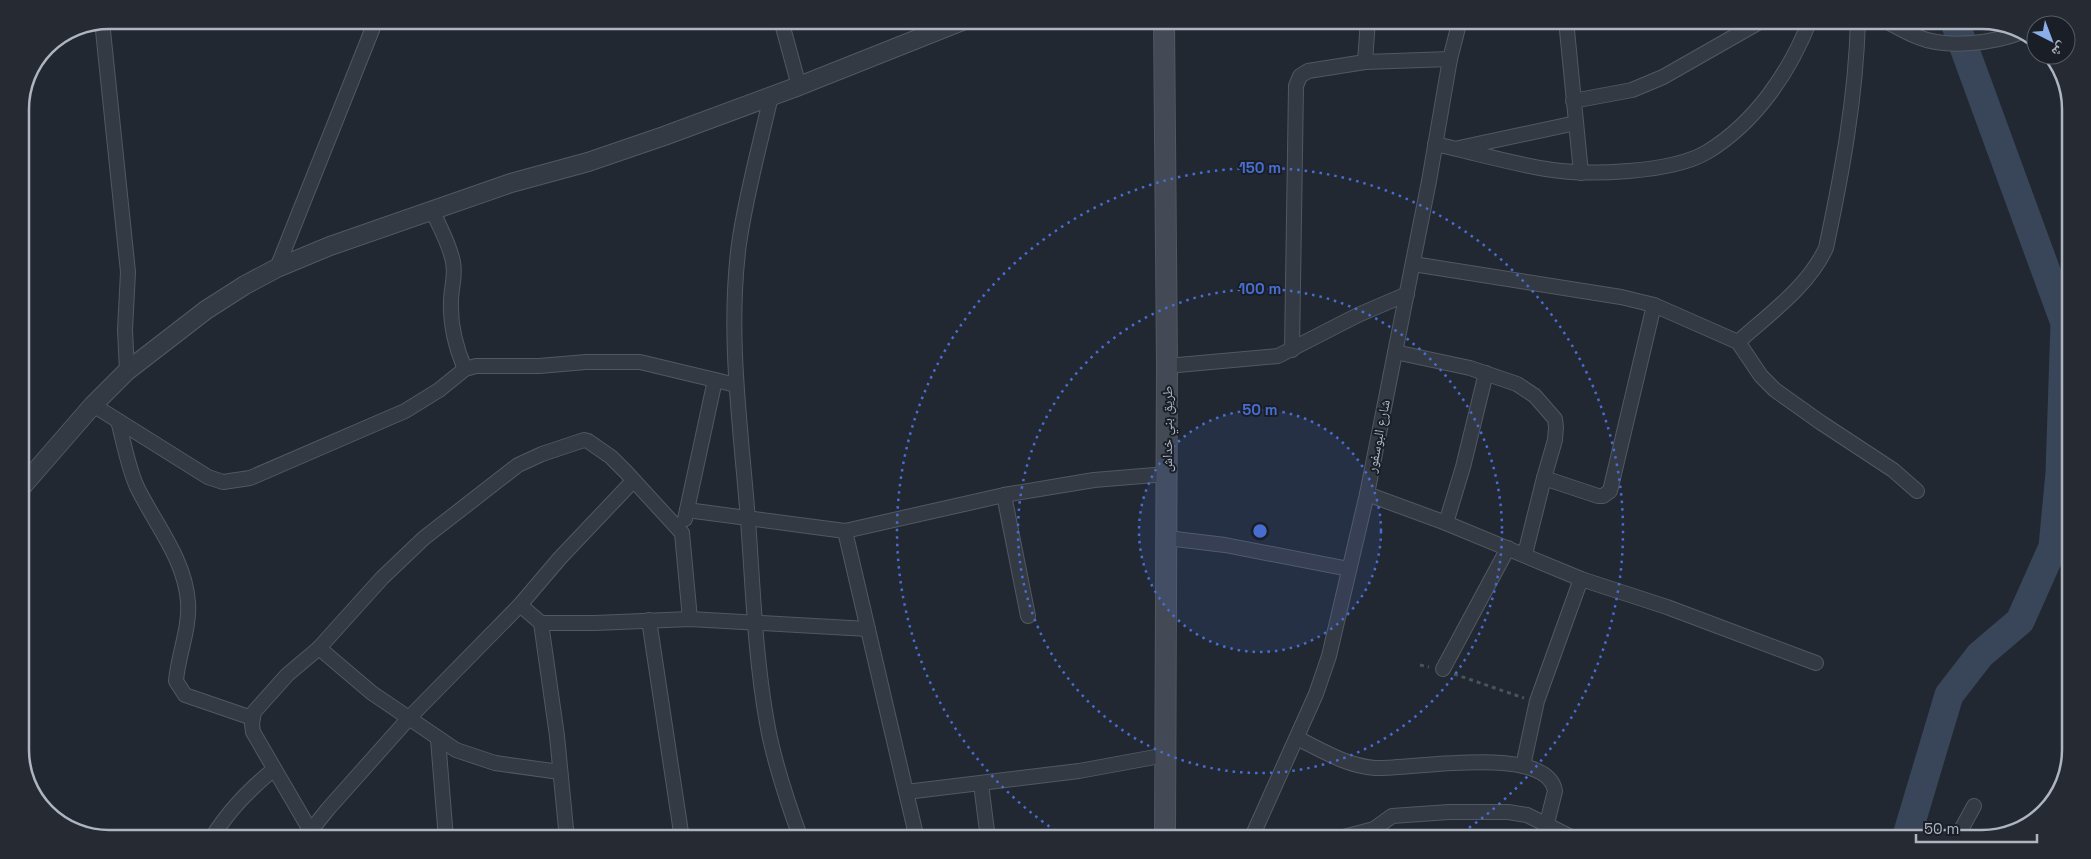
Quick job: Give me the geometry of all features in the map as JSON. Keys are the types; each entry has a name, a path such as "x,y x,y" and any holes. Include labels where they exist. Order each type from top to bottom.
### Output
{"main road":[{"name":"طريق بني خداش","path":"1164,29 1167,366 1165,830"}],"street":[{"path":"103,29 128,272 125,330 127,371"},
{"path":"276,268 372,29"},
{"path":"783,29 799,86"},
{"path":"29,479 93,405 127,371 206,310 276,268 330,246 433,212 511,183 588,162 799,86 942,29"},
{"path":"1365,62 1367,29"},
{"name":"شارع البوسفور","path":"1255,830 1316,694 1329,656 1367,494 1414,264 1450,59 1458,29"},
{"path":"1567,29 1581,173"},
{"path":"1573,101 1632,90 1662,77 1746,29"},
{"path":"1435,144 1546,169 1581,173 1630,171 1676,163 1705,153 1732,135 1757,109 1781,78 1794,57 1806,29"},
{"path":"1738,342 1806,280 1818,265 1826,248 1852,111 1858,29"},
{"path":"1901,29 1919,38 1945,42 1973,43 2013,35"},
{"path":"1292,350 1297,80 1308,71 1365,62 1450,59"},
{"path":"771,96 739,244 736,276 736,385 748,519 754,623 767,724 779,776 798,830"},
{"path":"1455,148 1576,123"},
{"path":"433,212 453,261 454,275 450,300 451,320 458,353 465,369"},
{"path":"1414,264 1502,280 1589,292 1654,305 1738,342 1760,376 1775,390 1893,470 1917,491"},
{"path":"1167,366 1268,358 1292,350 1358,314 1407,294"},
{"path":"1544,478 1598,496 1603,496 1610,491 1654,305"},
{"path":"1395,352 1486,373 1526,388 1549,410 1555,419 1555,440 1525,554"},
{"path":"93,405 208,477 223,482 250,478 405,411 439,390 465,369 476,366 539,366 586,362 640,362 736,385"},
{"path":"1446,523 1463,467 1486,373"},
{"path":"690,619 682,533 715,380"},
{"path":"118,421 137,486 170,546 185,587 188,603 187,628 176,681 185,695 252,718"},
{"path":"305,830 253,732 252,718 254,712 287,675 319,648 382,578 424,538 524,462 558,448 588,441 611,457 682,533"},
{"path":"687,510 844,531 1004,495 1094,480 1166,474"},
{"path":"311,830 409,718 520,605 560,558 633,481"},
{"path":"1367,494 1525,554 1581,578 1667,607 1816,663"},
{"path":"1004,495 1028,616"},
{"path":"844,531 915,830"},
{"path":"1167,538 1234,546 1350,569"},
{"path":"1444,669 1508,548"},
{"path":"1523,766 1537,702 1581,578"},
{"path":"520,605 541,623 690,619 868,629"},
{"path":"648,620 681,830"},
{"path":"541,623 556,728 566,830"},
{"path":"319,648 372,693 456,750 495,763 560,772"},
{"path":"1297,738 1346,761 1375,768 1475,761 1523,766 1548,777 1554,784 1555,791 1545,830"},
{"path":"438,739 445,830"},
{"path":"906,792 1079,771 1166,755"},
{"path":"217,830 226,815 247,792 274,769"},
{"path":"981,784 987,830"},
{"path":"1961,830 1974,806"},
{"path":"1374,830 1389,818 1409,814 1519,813 1558,830"}],"path":[{"path":"1420,665 1444,669 1503,692 1537,702"}],"waterway":[{"path":"1957,29 2062,315"},
{"path":"1909,830 1949,695 1980,655 2020,621 2053,547 2060,473 2062,413"}]}
